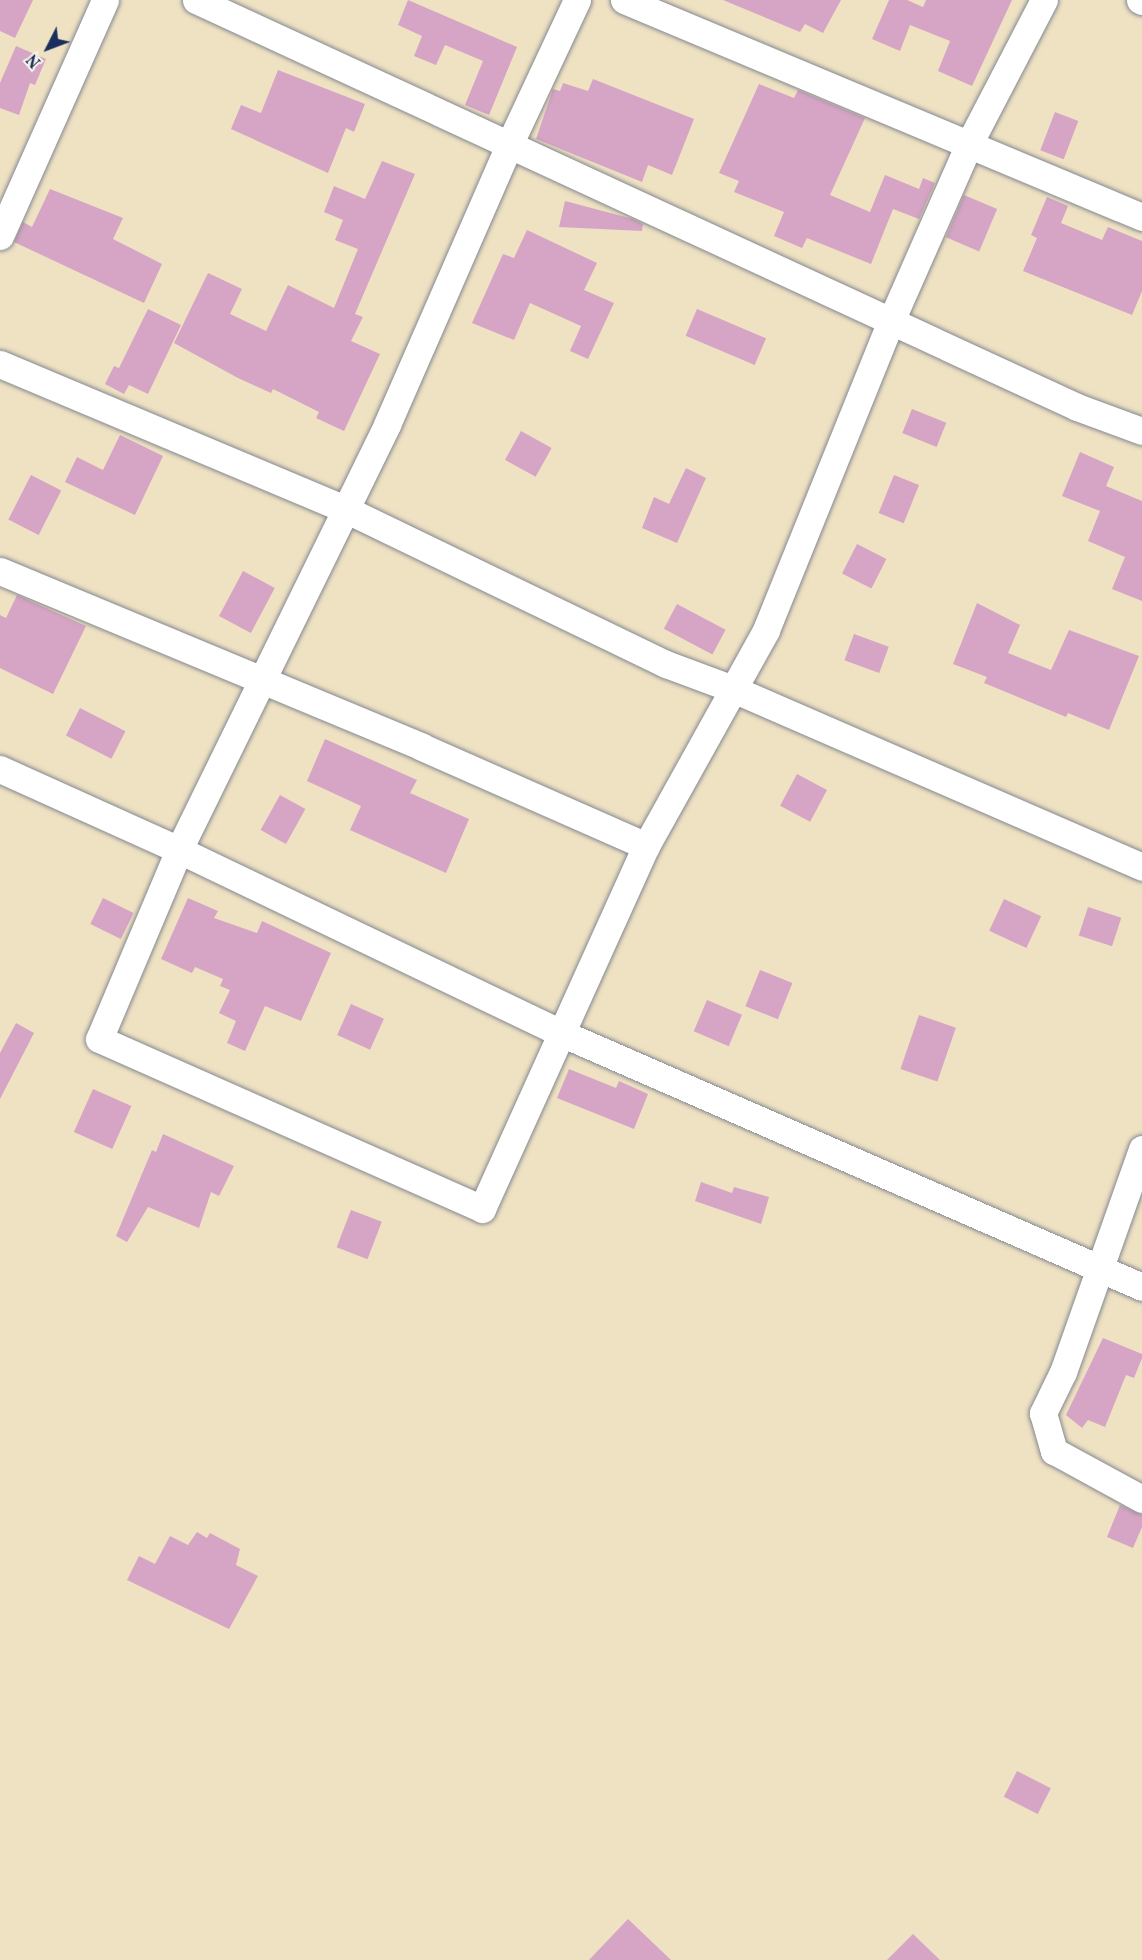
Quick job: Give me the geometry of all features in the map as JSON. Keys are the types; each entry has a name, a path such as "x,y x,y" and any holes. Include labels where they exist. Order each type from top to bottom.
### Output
{"street":[{"path":"0,236 105,0"},
{"path":"196,0 510,143 1077,407 1142,431"},
{"path":"577,0 510,143 347,510 179,850 99,1039 482,1209 646,846 766,630 891,321 970,142 1044,0"},
{"path":"624,0 970,142 1142,217"},
{"path":"0,364 347,510 666,664 733,689 1142,867"},
{"path":"0,571 262,683 422,747 646,846"},
{"path":"0,770 179,850 561,1034 1142,1287"},
{"path":"1142,1149 1063,1372 1044,1413 1054,1451 1142,1499"}],"building":[{"path":"0,0 33,0 15,38 0,31"},
{"path":"408,0 517,47 489,115 465,105 483,61 445,45 436,65 414,56 422,36 398,25"},
{"path":"723,0 841,0 823,33 805,24 800,32"},
{"path":"889,0 907,0 923,7 926,0 1012,0 972,86 938,71 950,41 910,25 900,51 872,39"},
{"path":"16,46 46,59 35,85 30,83 19,115 0,108 0,83"},
{"path":"278,70 365,104 354,132 346,128 328,173 231,129 241,105 261,113"},
{"path":"593,79 694,119 672,175 648,165 642,182 536,139 553,89 560,91 563,83 588,91"},
{"path":"759,84 794,98 798,90 865,118 830,195 870,212 885,175 919,189 923,178 935,183 919,219 893,209 871,264 807,238 802,248 774,236 784,212 734,192 739,181 719,173"},
{"path":"1055,112 1078,121 1064,159 1040,150"},
{"path":"382,161 415,174 355,314 363,317 351,341 380,354 344,431 316,418 319,412 273,389 271,393 238,378 174,343 208,273 242,289 230,314 266,331 288,285 334,308 358,249 335,240 343,220 324,212 334,186 365,199"},
{"path":"50,189 123,218 113,239 162,264 144,303 14,242 23,222 32,227"},
{"path":"964,195 997,209 979,251 946,237"},
{"path":"1047,197 1068,206 1061,223 1102,240 1108,227 1142,241 1142,291 1132,315 1023,271 1037,238 1031,235"},
{"path":"565,201 633,219 643,224 642,231 559,227"},
{"path":"527,230 597,263 584,290 614,303 588,359 570,351 581,326 530,303 514,340 472,323 503,254 514,258"},
{"path":"148,309 181,325 148,394 129,385 124,394 105,384 114,366 119,368"},
{"path":"697,309 766,338 755,365 686,336"},
{"path":"912,409 946,423 937,447 902,433"},
{"path":"521,431 552,448 536,477 505,460"},
{"path":"120,435 163,456 135,515 65,482 77,457 103,470"},
{"path":"1080,452 1114,467 1106,486 1142,501 1142,601 1112,589 1125,557 1088,541 1100,511 1062,496"},
{"path":"686,468 706,478 677,543 642,528 654,497 669,504"},
{"path":"31,475 61,490 39,535 8,520"},
{"path":"894,475 919,485 904,523 879,513"},
{"path":"857,544 886,559 871,588 842,573"},
{"path":"243,571 275,588 251,633 219,616"},
{"path":"17,595 86,626 53,694 0,668 0,615 6,618"},
{"path":"977,603 1020,625 1008,653 1051,670 1069,630 1139,656 1109,730 1068,713 1066,717 984,683 987,677 953,664"},
{"path":"677,604 726,630 712,655 664,629"},
{"path":"854,634 889,647 879,673 844,660"},
{"path":"80,708 125,731 111,759 66,736"},
{"path":"325,739 417,780 410,793 469,819 446,873 350,830 361,806 307,781"},
{"path":"797,774 827,790 810,822 780,806"},
{"path":"280,795 305,809 286,844 261,830"},
{"path":"103,898 134,913 121,939 90,924"},
{"path":"188,898 218,911 214,918 257,933 262,921 331,953 301,1021 265,1006 245,1051 227,1043 236,1021 219,1013 230,990 220,986 223,979 195,967 192,973 161,959"},
{"path":"1004,899 1041,916 1026,948 989,931"},
{"path":"1088,907 1121,918 1112,946 1079,936"},
{"path":"760,970 792,983 778,1019 745,1006"},
{"path":"707,1000 742,1015 729,1046 694,1031"},
{"path":"351,1004 384,1019 370,1050 337,1035"},
{"path":"919,1015 956,1028 937,1082 900,1069"},
{"path":"16,1023 34,1033 0,1099 0,1053"},
{"path":"569,1069 616,1088 619,1081 648,1094 634,1129 557,1098"},
{"path":"93,1089 131,1106 112,1149 74,1132"},
{"path":"163,1134 234,1166 219,1196 211,1192 199,1228 148,1207 127,1242 116,1236 152,1150 156,1152"},
{"path":"701,1182 732,1193 734,1187 769,1197 761,1224 695,1201"},
{"path":"351,1210 382,1222 367,1259 337,1247"},
{"path":"1103,1338 1142,1354 1142,1358 1134,1378 1126,1375 1105,1427 1088,1420 1082,1428 1066,1415"},
{"path":"1120,1505 1142,1515 1142,1527 1133,1548 1107,1537"},
{"path":"197,1532 207,1538 210,1533 240,1549 236,1565 258,1576 229,1629 127,1580 139,1556 155,1564 170,1536 188,1545"},
{"path":"1017,1771 1051,1788 1038,1814 1004,1797"},
{"path":"628,1919 671,1960 589,1960"},
{"path":"913,1934 940,1960 887,1960"}]}
